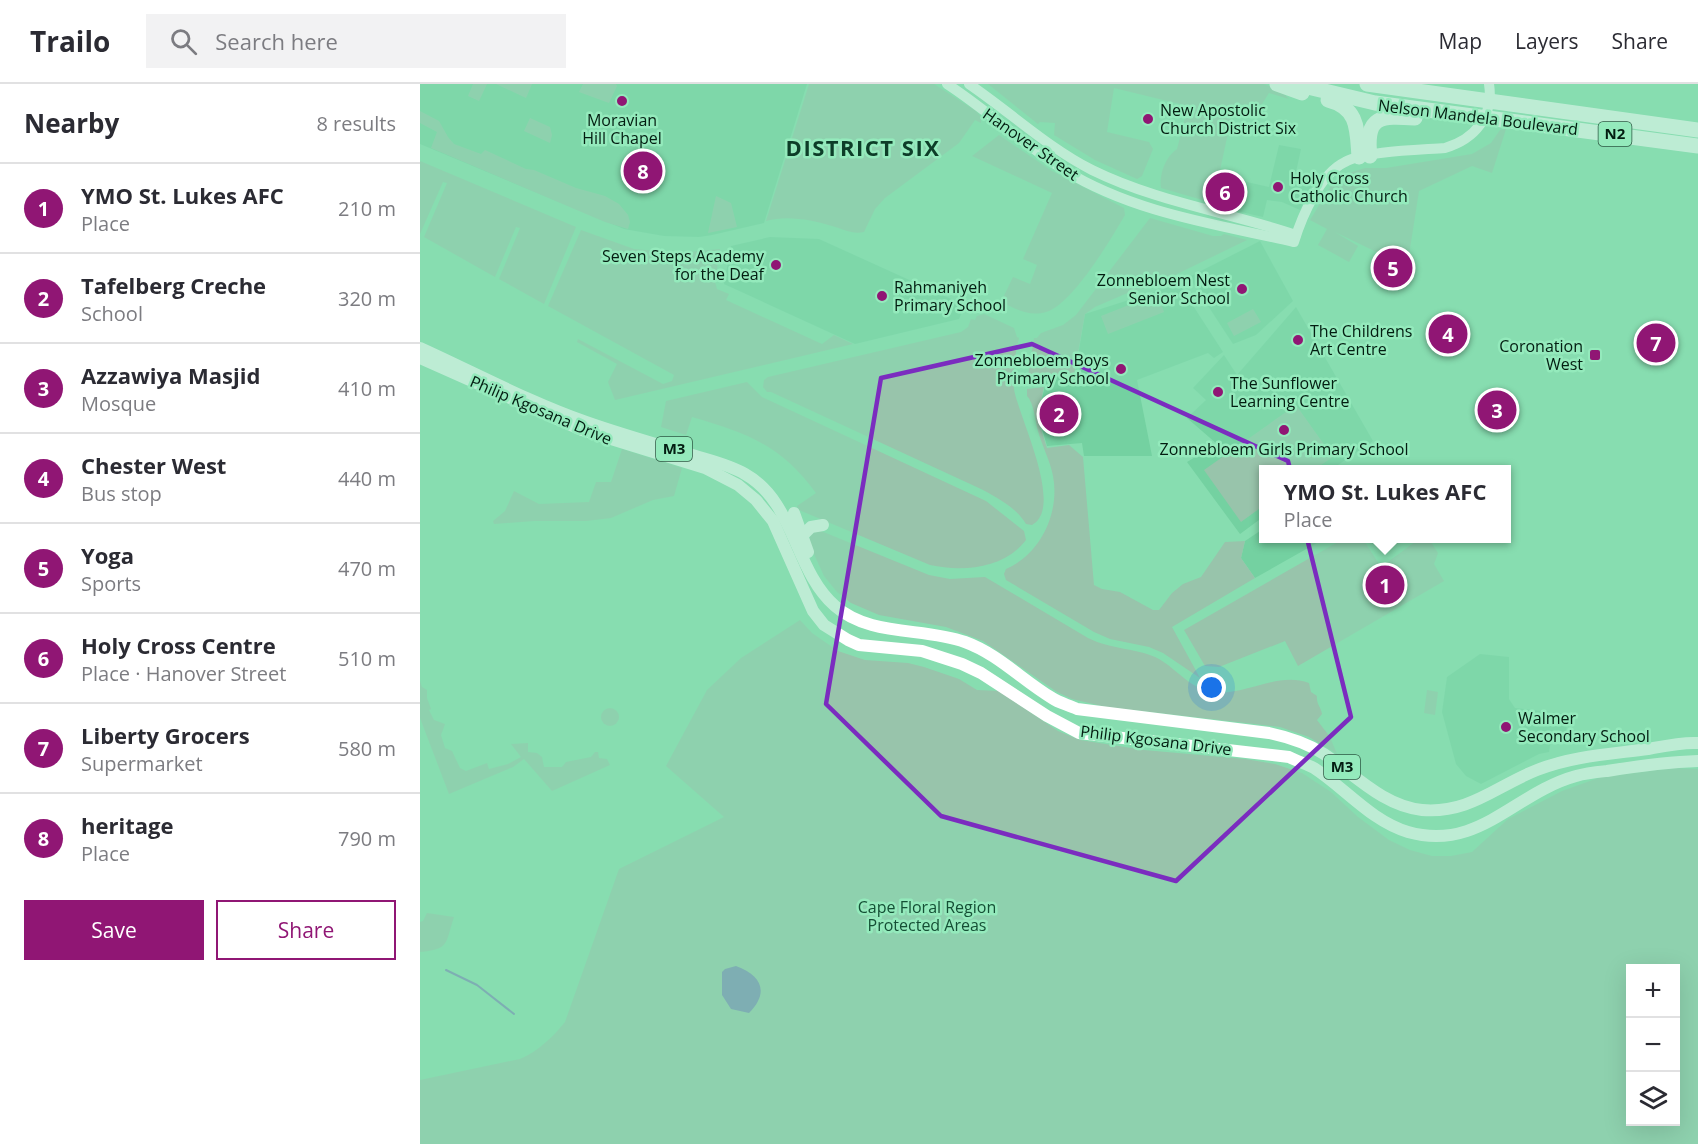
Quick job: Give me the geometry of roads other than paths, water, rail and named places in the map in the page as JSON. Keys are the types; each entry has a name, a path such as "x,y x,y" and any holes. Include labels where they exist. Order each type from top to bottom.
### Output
{"highway":[{"path":"1277,84 1340,103 1351,112 1364,156"},
{"name":"Nelson Mandela Boulevard","path":"1295,84 1375,104 1458,119 1532,125 1698,146"},
{"name":"Nelson Mandela Boulevard","path":"1367,84 1505,101 1698,130"},
{"path":"1414,84 1465,96"},
{"path":"1364,156 1370,129 1383,118 1458,119"}],"main road":[{"name":"Philip Kgosana Drive","path":"420,348 585,422 744,473 766,490 778,507 810,574 821,592 838,608 867,623 947,636 968,643 988,653 1052,698 1077,709 1269,733 1292,738 1322,753 1380,795 1404,806 1422,810 1446,810 1470,804 1536,771 1571,759 1698,742"},
{"name":"Philip Kgosana Drive","path":"420,358 582,430 705,468 725,477 749,493 764,508 780,533 813,611 836,634 859,645 922,651 963,664 1047,717 1079,733 1288,757 1313,768 1386,823 1407,832 1445,836 1467,832 1488,823 1541,789 1576,776 1657,763 1698,761"},
{"path":"794,513 812,562 824,583 835,596 867,623"},
{"path":"802,536 811,527 824,525"}],"street":[{"name":"Hanover Street","path":"946,84 966,96 1040,153 1091,184 1136,203 1207,225 1295,239"},
{"name":"Hanover Street","path":"969,84 1047,143 1112,179 1178,203 1257,223 1295,239"},
{"path":"1295,239 1314,196 1327,176 1343,162 1364,156 1445,148 1459,144 1468,138 1485,119 1489,106 1489,84"}],"water":[{"path":"736,966 752,974 760,985 759,998 749,1013 731,1009 722,995 722,972"}],"waterway":[{"path":"446,970 477,985 514,1014"}],"place":[{"name":"Moravian Hill Chapel","path":"622,101"},
{"name":"New Apostolic Church District Six","path":"1148,119"},
{"name":"heritage","path":"643,171"},
{"name":"Holy Cross Catholic Church","path":"1278,187"},
{"name":"Holy Cross Centre","path":"1225,192"},
{"name":"Seven Steps Academy for the Deaf","path":"776,265"},
{"name":"Yoga","path":"1393,268"},
{"name":"Zonnebloem Nest Senior School","path":"1242,289"},
{"name":"Rahmaniyeh Primary School","path":"882,296"},
{"name":"Chester West","path":"1448,334"},
{"name":"The Childrens Art Centre","path":"1298,340"},
{"name":"Liberty Grocers","path":"1656,343"},
{"name":"Coronation West","path":"1595,355"},
{"name":"Zonnebloem Boys Primary School","path":"1121,369"},
{"name":"The Sunflower Learning Centre","path":"1218,392"},
{"name":"Azzawiya Masjid","path":"1497,410"},
{"name":"Tafelberg Creche","path":"1059,414"},
{"name":"Zonnebloem Girls Primary School","path":"1284,430"},
{"name":"YMO St. Lukes AFC","path":"1385,585"},
{"name":"Walmer Secondary School","path":"1506,727"}],"district":[{"name":"DISTRICT SIX","path":"863,148"}],"park label":[{"name":"Cape Floral Region Protected Areas","path":"927,916"}]}
